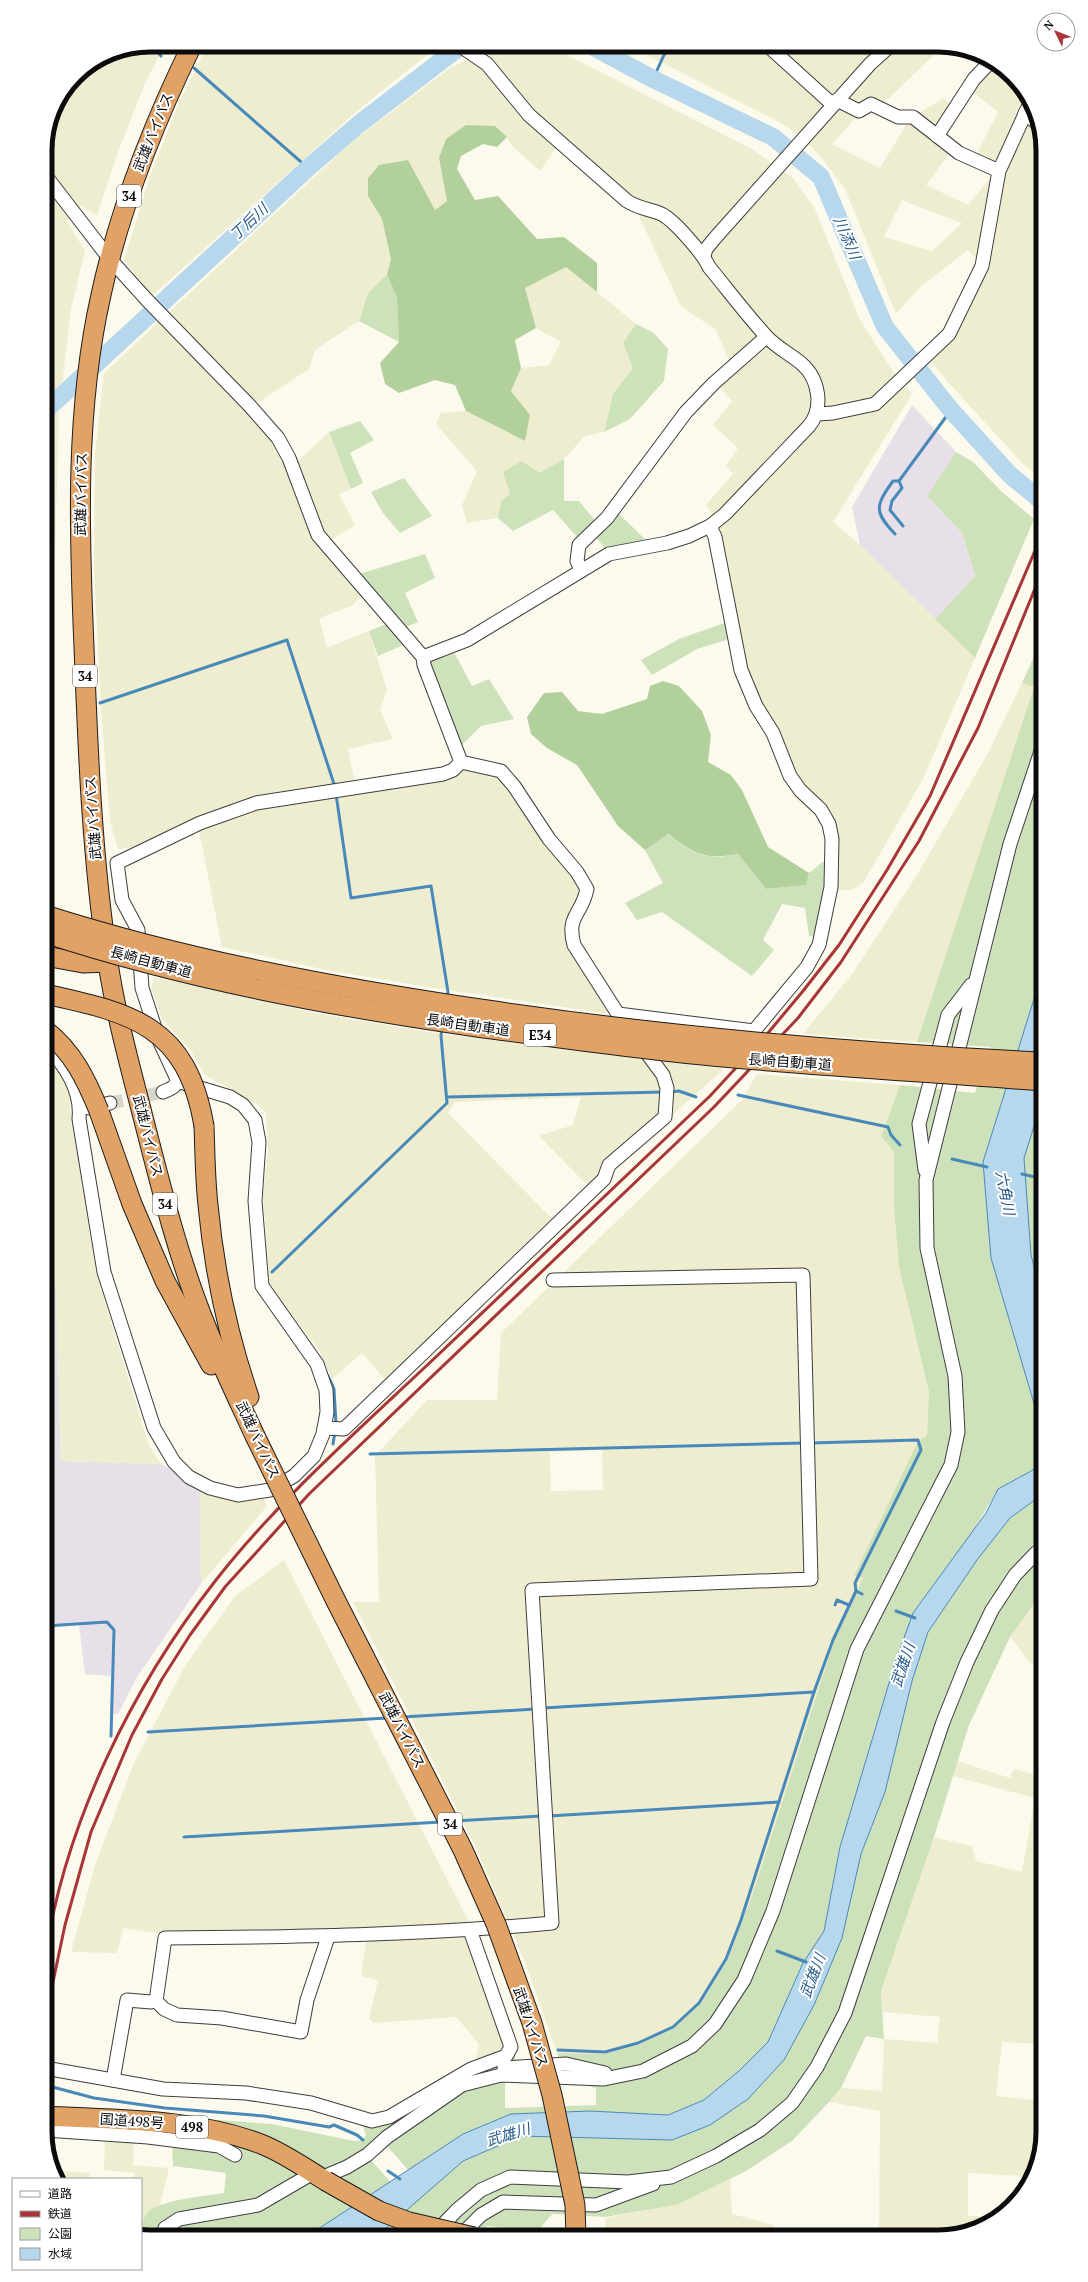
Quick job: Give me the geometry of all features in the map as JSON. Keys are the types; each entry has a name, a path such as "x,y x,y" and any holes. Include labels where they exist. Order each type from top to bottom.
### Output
{"highway":[{"name":"武雄バイパス","path":"189,52 166,99 135,173 110,258 100,299 91,354 81,454 80,570 94,840 108,962 119,1022 168,1214 205,1323 258,1432 336,1601 463,1850 496,1924 532,2023 552,2095 575,2205 576,2230"},
{"name":"長崎自動車道","path":"52,917 218,962 321,984 419,1000 562,1021 735,1040 917,1056 1036,1062"},
{"name":"長崎自動車道","path":"52,935 216,979 314,1001 414,1018 561,1038 732,1058 1036,1080"},
{"path":"52,957 83,963 108,962"},
{"path":"52,996 116,1011 142,1023 158,1034 184,1063 193,1081 200,1100 204,1126 208,1204 221,1294 258,1432"},
{"path":"52,1036 60,1042 72,1056 104,1107 132,1204 165,1281 228,1395 258,1432"},
{"name":"国道498号","path":"52,2118 83,2125 158,2122 226,2133 261,2144 287,2157 320,2178"},
{"name":"498","path":"320,2178 379,2211 409,2222 444,2230"}],"street":[{"path":"423,657 467,640 609,554 667,543 710,526 725,514 810,426 818,414 818,394 810,375 803,364 766,337 709,267 704,256 670,219 660,213 640,208 628,201 528,116 487,64 469,52"},
{"path":"776,52 835,102 859,111 871,104 898,117 913,117 959,153 999,171"},
{"path":"704,256 706,249 715,238 804,136 883,52"},
{"path":"937,136 974,79 987,65"},
{"path":"818,414 833,413 875,404 949,334 982,266 999,171 1027,110"},
{"path":"52,184 110,258 149,302 249,405 278,438 289,458 318,535 423,657 424,665 461,762"},
{"path":"581,570 577,561 579,545 607,518 686,412 714,383 766,337"},
{"path":"618,1014 754,1031 807,967 819,945 831,887 832,839 829,824 822,810 800,790 790,776 773,732 747,689 741,670 715,537 710,526"},
{"path":"324,1428 344,1429 604,1179 609,1165 666,1117 667,1092 663,1075 618,1014 574,945 570,932 572,920 585,901 587,889 577,872 549,839 514,786 501,771 461,762"},
{"path":"177,1082 159,1040 142,988 138,930 122,900 117,863 200,824 256,803 443,774 453,770 461,762"},
{"path":"926,1180 975,979 1010,844 1036,766"},
{"path":"462,2085 501,2075 604,2079 643,2071 692,2046 715,2024 744,1980 773,1911 857,1649 951,1465 958,1432 954,1376 927,1248 926,1180 919,1124 948,1015 975,979"},
{"path":"52,1053 66,1070 80,1105 79,1119 104,1272 154,1428 174,1462 189,1477 210,1488 238,1495 270,1490 294,1476 314,1456 324,1428 327,1412 326,1390 318,1364 262,1286 255,1201 259,1142 255,1120 243,1105 230,1097 177,1082"},
{"path":"164,1092 172,1088 177,1082"},
{"path":"80,1105 89,1108 104,1107"},
{"path":"328,1937 307,2000 301,2032 222,2018 177,2015 164,2009 156,2000 165,1938 328,1937 470,1930 552,1923 532,1590 811,1579 804,1275 553,1280"},
{"path":"466,2230 481,2215 503,2202 596,2205 671,2177 716,2156 760,2130 792,2103 817,2067 845,2013 943,1722 967,1662 992,1610 1015,1575 1036,1553"},
{"path":"164,2230 165,2228 179,2219 258,2205 347,2167 367,2155 388,2137 490,2065 506,2056 511,2047 470,1930"},
{"path":"113,2080 127,2000 151,2002 156,2000"},
{"path":"52,2069 163,2089 246,2093 311,2103 372,2121 389,2117 471,2069 490,2065 566,2064 618,2076"},
{"path":"52,2129 83,2125 148,2137 219,2146 236,2155"},
{"path":"438,2230 457,2210 481,2190 510,2177 628,2182 671,2177"}],"shaded area":[{"path":"144,52 161,52 145,83 117,155 97,215 81,206 66,220 85,251 71,309 62,385 52,394 52,144 55,125 62,107 72,90 86,76 96,69 119,57"},
{"path":"204,52 430,52 356,112 152,296 124,260 149,179 178,105"},
{"path":"490,52 553,52 567,55 752,149 793,178 814,207 860,320 898,379 912,394 833,522 860,545 975,658 923,779 863,883 852,890 827,890 824,861 825,832 814,812 794,798 765,731 739,684 729,639 714,516 706,505 733,474 726,465 738,448 713,425 732,401 716,383 733,370 716,330 681,306 637,212 557,147 540,171 511,145 507,137 446,139 439,158 447,201 435,210 368,196 382,219 391,259 387,274 368,293 359,321 315,350 309,369 254,405 285,436 297,462 329,432 351,489 339,494 355,525 328,542 369,589 351,606 319,618 327,648 369,631 387,690 380,710 393,739 348,749 355,784 442,771 471,758 505,768 551,839 582,873 593,894 574,923 577,944 619,1009 603,1013 326,970 222,947 197,820 138,847 118,849 110,821 101,709 94,570 95,453 104,373 354,140 450,68 475,56"},
{"path":"641,52 937,52 882,105 871,101 832,144 880,168 909,120 943,98 956,109 938,140 951,151 926,185 968,205 995,172 973,161 998,112 972,91 992,68 1016,90 1029,113 1033,125 1036,150 1036,474 1023,464 946,380 929,358 984,268 968,250 921,286 896,314 845,189 820,156 801,136 779,122","holes":["902,200 962,223 932,251 884,237"]},
{"path":"566,267 636,324 623,343 633,368 613,394 604,432 585,436 564,459 540,473 501,501 498,518 467,523 462,505 477,471 436,424 441,413 466,411 525,441 530,415 511,391 521,368 549,365 561,342 536,328 525,288"},
{"path":"912,405 956,452 927,496 962,533 975,576 935,619 860,545 852,507"},
{"path":"59,411 54,589 52,590 52,417"},
{"path":"1022,683 1034,687 917,1042 803,1034 852,974 917,875 988,753"},
{"path":"154,977 311,1012 428,1032 724,1069 590,1188 539,1136 573,1125 581,1097 455,1102 448,1113 555,1222 387,1382 362,1353 332,1379 318,1349 277,1295 270,1283 263,1197 268,1148 266,1113 257,1104 205,1075 189,1048 162,1019 151,988"},
{"path":"52,1061 60,1070 68,1085 96,1273 149,1446 161,1464 61,1461 56,1286 52,1286"},
{"path":"757,1074 900,1085 881,1136 894,1152 894,1208 899,1267 929,1392 927,1436 854,1576 864,1578 834,1641 752,1896 727,1961 700,2004 673,2029 638,2045 604,2054 557,2053 526,1965 477,1850 353,1602 379,1602 375,1456 427,1400 497,1400 501,1333 741,1101","holes":["602,1450 603,1490 551,1491 550,1452"]},
{"path":"52,1286 56,1286 61,1461 161,1464 174,1470 200,1491 201,1584 137,1677 118,1714 110,1714 111,1676 85,1674 79,1625 52,1627"},
{"path":"200,1491 235,1500 264,1498 267,1506 201,1584"},
{"path":"284,1560 472,1928 515,2052 475,2063 479,2044 456,2017 373,2023 369,2019 378,1980 361,1976 367,1934 168,1935 123,1928 117,1953 71,1952 95,1865 134,1763 185,1666 235,1596"},
{"path":"1036,1601 1036,1665 1031,1664 1010,1637"},
{"path":"958,1761 1010,1778 1014,1769 1036,1775 1036,2044 1002,2042 996,2096 1036,2100 1036,2132 1033,2157 1025,2177 968,2173 968,2216 989,2216 975,2223 963,2227 944,2230 879,2230 880,2111 829,2102 841,2088 882,2091 884,2039 937,2043 940,2017 883,2012 881,1991 934,1837 972,1846 976,1861 1022,1872 1035,1798 953,1776"},
{"path":"105,2137 134,2137 133,2165 169,2168 160,2205 149,2211 142,2222 142,2178 134,2178 135,2173 104,2170"},
{"path":"60,2171 90,2173 89,2178 64,2178"},
{"path":"730,2179 732,2214 774,2225 774,2230 606,2230 605,2218 677,2205"}],"green space":[{"path":"466,125 495,126 507,137 497,147 483,144 461,156 457,169 475,200 498,196 537,239 564,237 597,263 597,292 566,267 525,288 536,328 515,340 521,368 511,391 530,415 525,441 466,411 455,385 435,380 399,393 385,384 380,363 399,342 397,298 387,274 391,259 382,219 368,196 368,178 379,165 408,160 435,210 447,201 439,158 446,139"},
{"path":"387,274 397,298 399,342 359,321 368,293"},
{"path":"636,324 654,333 668,349 664,381 630,419 604,432 613,394 633,368 623,343"},
{"path":"360,421 374,440 350,453 363,483 351,489 329,432"},
{"path":"956,452 973,462 1001,491 1034,519 975,658 935,619 975,576 962,533 927,496"},
{"path":"564,459 564,501 579,501 602,529 617,512 648,542 607,550 589,530 578,538 553,510 513,531 498,518 501,501 510,494 503,472 522,461 540,473"},
{"path":"404,478 432,516 400,533 383,513 371,492"},
{"path":"425,554 435,578 405,593 418,622 395,632 406,644 378,656 369,631 396,620 356,575"},
{"path":"727,622 729,639 697,649 652,675 641,660 679,639"},
{"path":"1036,652 1036,992 983,1162 991,1258 1036,1410 1036,1466 1033,1470 998,1489 895,1663 840,1847 824,1931 803,1963 768,2042 740,2070 704,2100 668,2115 590,2111 511,2114 463,2134 408,2170 388,2147 371,2160 391,2182 317,2230 142,2230 143,2220 148,2212 162,2204 183,2199 224,2193 226,2173 173,2166 172,2141 175,2117 272,2124 354,2141 363,2140 366,2135 362,2123 515,2052 517,2072 505,2079 505,2108 596,2105 596,2089 564,2073 557,2053 604,2054 638,2045 673,2029 700,2004 727,1961 752,1896 834,1641 863,1578 854,1576 917,1443 927,1435 929,1392 899,1267 894,1208 894,1152 881,1136 900,1085 975,1093 991,1047 917,1042 1034,687 1022,683"},
{"path":"455,654 472,686 489,679 514,719 481,726 461,746 427,661"},
{"path":"663,681 679,686 702,711 711,735 708,762 731,775 742,790 768,847 809,873 806,885 766,889 738,854 708,856 700,854 668,834 645,850 618,826 577,765 547,748 531,734 527,717 544,693 562,692 578,711 602,714 647,699 650,686"},
{"path":"667,834 685,847 700,854 716,857 738,854 766,889 806,885 809,873 824,861 827,890 818,937 809,936 805,908 782,904 763,940 774,950 752,976 662,912 637,920 625,903 663,883 645,850"},
{"path":"1036,1120 1036,1274 1031,1255 1024,1158"},
{"path":"1036,1499 1036,1601 1010,1637 969,1725 934,1837 881,1991 884,2039 866,2036 841,2088 829,2102 792,2141 746,2171 677,2205 605,2217 552,2214 539,2230 487,2226 484,2230 384,2230 463,2161 521,2136 672,2140 748,2099 861,1854 885,1792 912,1681 928,1632 977,1560 1010,1518"}],"water":[{"name":"六角川","path":"1036,992 1036,1120 1024,1158 1031,1255 1036,1274 1036,1410 991,1258 983,1162"},
{"name":"武雄川","path":"1036,1466 1036,1499 1010,1518 977,1560 928,1632 912,1681 885,1792 861,1854 842,1938 814,2005 784,2060 748,2099 710,2125 672,2140 521,2136 463,2161 384,2230 317,2230 463,2134 511,2114 590,2111 668,2115 704,2100 740,2070 768,2042 803,1963 824,1931 840,1847 895,1663 913,1613 986,1513 998,1489 1033,1470"}],"waterway":[{"path":"158,52 161,56"},
{"name":"丁后川","path":"52,405 308,168 359,124 453,52"},
{"name":"川添川","path":"603,52 653,79 773,137 821,177 885,327 951,410 1010,475 1036,496"},
{"path":"653,79 667,52"},
{"path":"194,68 308,168"},
{"path":"895,534 880,514 880,503 893,481 899,481 951,410"},
{"path":"899,481 902,488 892,501 890,510 903,526"},
{"path":"100,703 287,640 335,787"},
{"path":"336,794 351,898 431,886 448,992 447,998"},
{"path":"272,1272 447,1103 441,1036 442,1027"},
{"path":"670,1092 679,1091 696,1097"},
{"path":"448,1097 664,1092"},
{"path":"738,1095 888,1127 891,1135 900,1145"},
{"path":"952,1159 987,1167"},
{"path":"1022,1174 1036,1177"},
{"path":"328,1376 334,1389 336,1424"},
{"path":"333,1444 335,1432"},
{"path":"810,1443 918,1440 921,1450 855,1583 856,1591"},
{"path":"370,1454 805,1443"},
{"path":"558,2050 605,2052 638,2043 673,2027 699,2003 726,1959 741,1920 814,1692 833,1640 856,1591 862,1594"},
{"path":"835,1605 837,1600 849,1605"},
{"path":"896,1611 915,1618"},
{"path":"52,1626 107,1622 114,1630 111,1736"},
{"path":"543,1708 814,1692"},
{"path":"403,1717 535,1709"},
{"path":"148,1732 387,1718"},
{"path":"549,1816 779,1802"},
{"path":"455,1821 541,1816"},
{"path":"184,1837 441,1822"},
{"name":"武雄川","path":"777,1951 806,1962"},
{"path":"52,2087 94,2098 165,2108 264,2116 329,2127 334,2125 357,2135 363,2140"},
{"path":"388,2171 400,2179"}],"tunnel":[{"path":"110,1103 163,1092"}],"railway":[{"path":"52,1921 69,1856 86,1806 107,1758 131,1710 157,1665 185,1621 216,1580 241,1549 323,1463 710,1096 768,1033 839,945 887,870 930,796 1036,548"},
{"path":"52,1987 65,1925 91,1832 132,1735 162,1679 190,1635 225,1587 309,1494 714,1107 798,1018 841,962 919,841 978,728 1036,586"}]}
